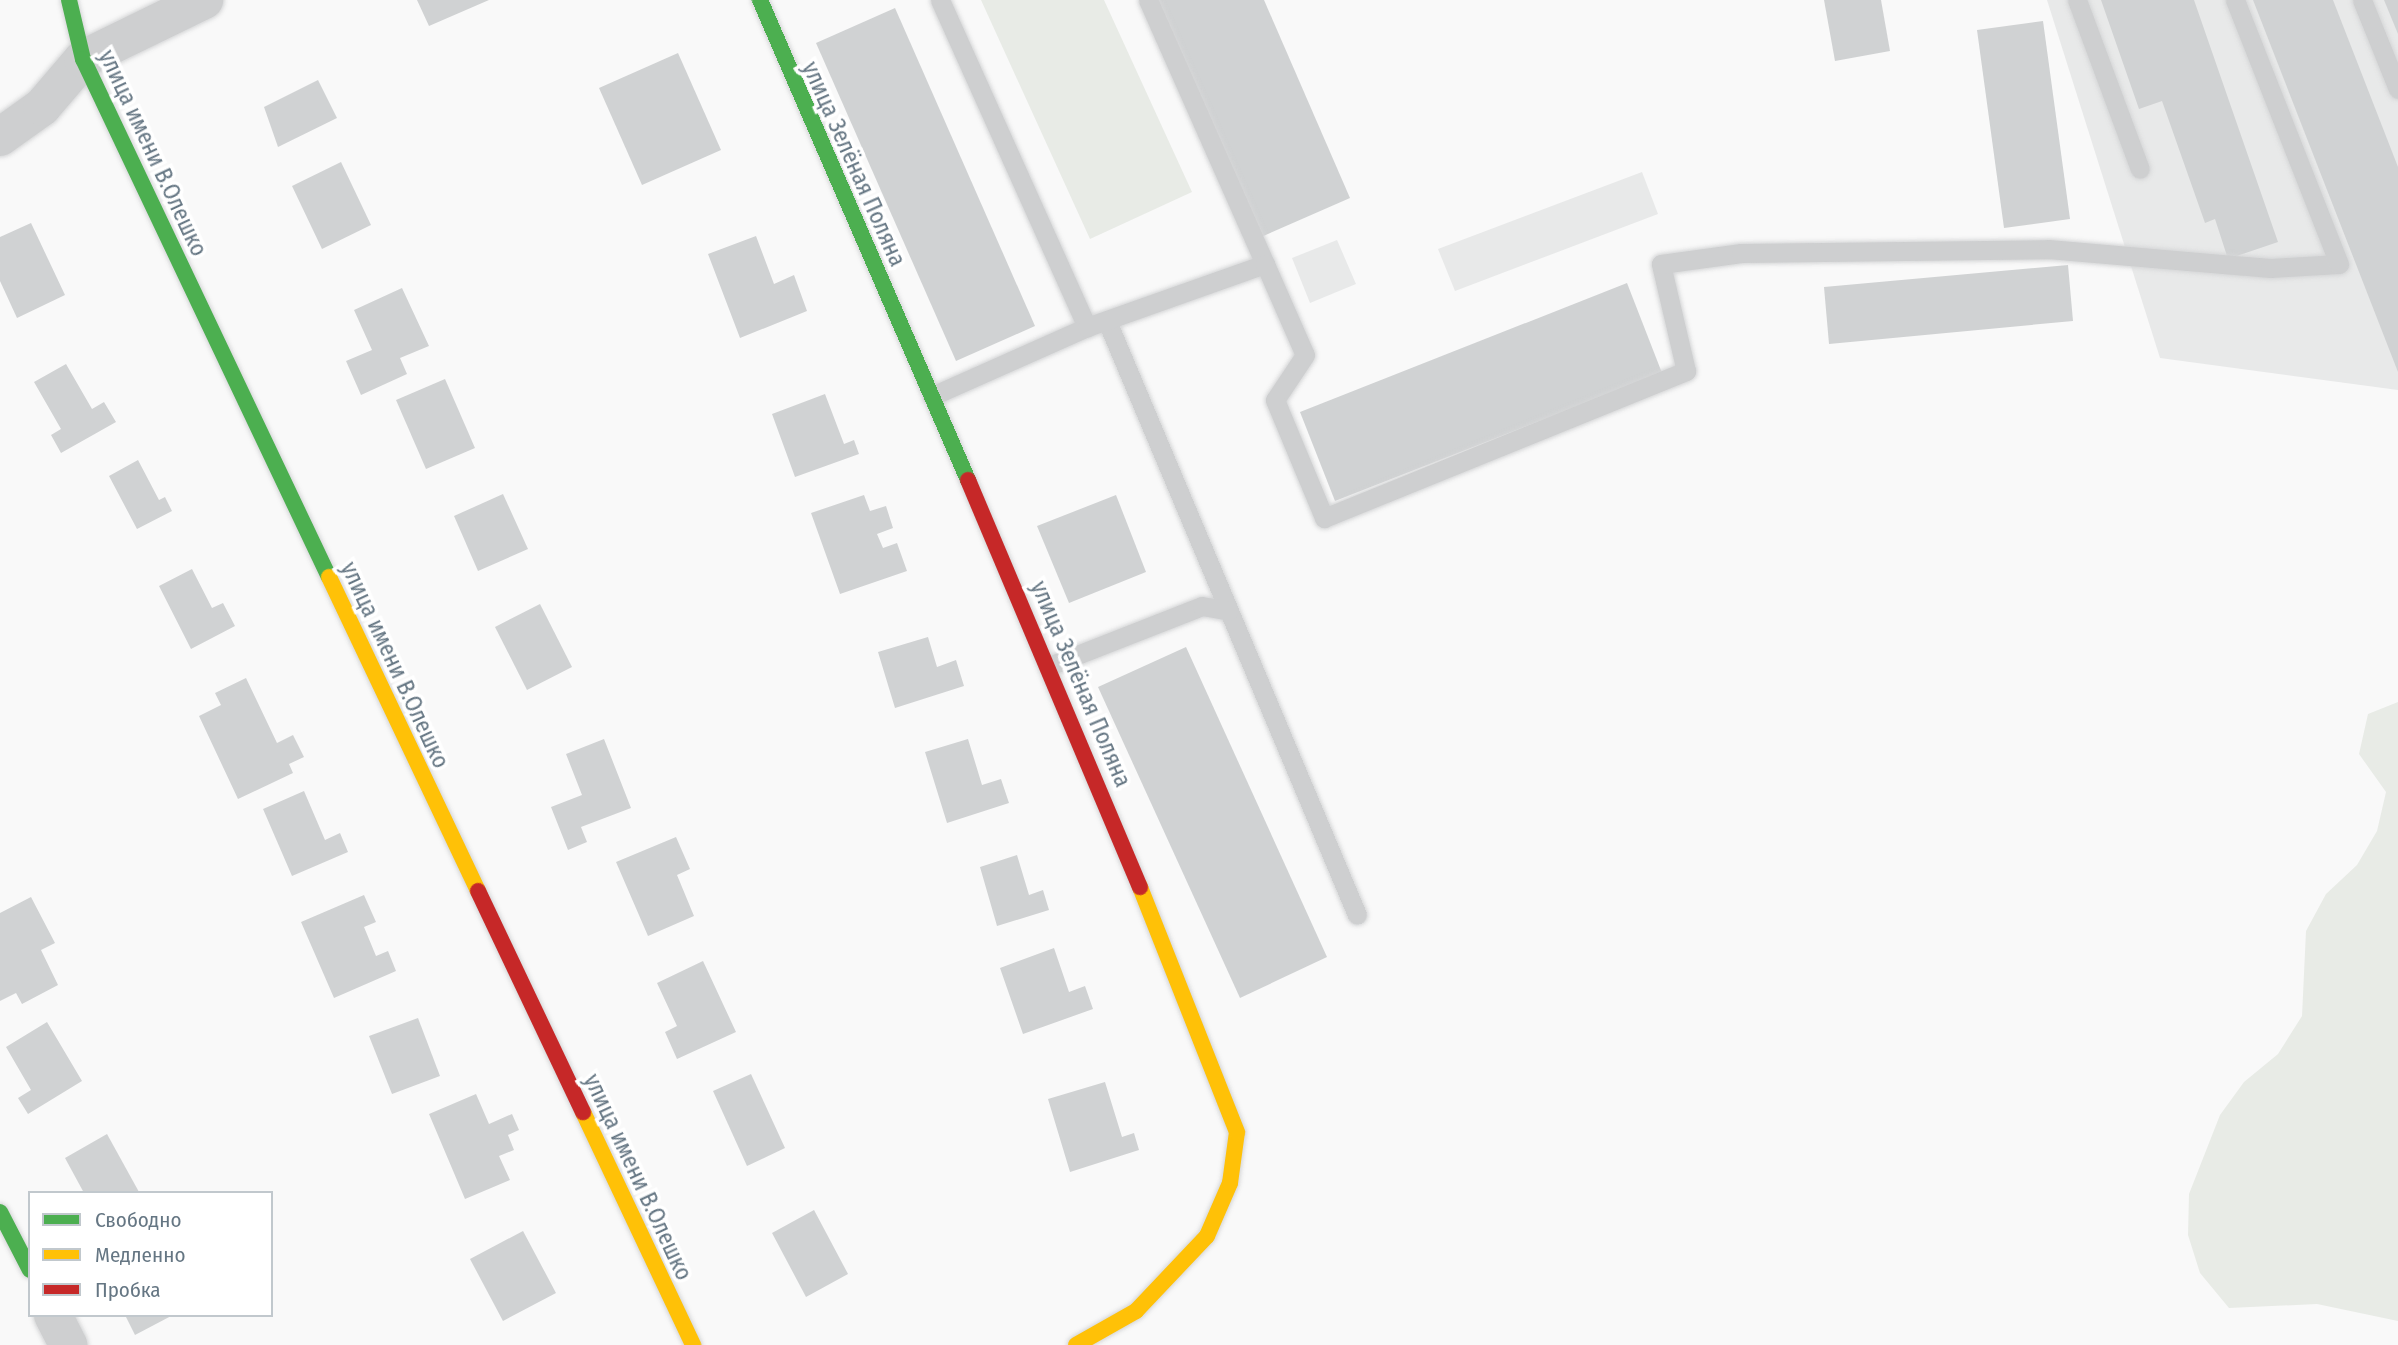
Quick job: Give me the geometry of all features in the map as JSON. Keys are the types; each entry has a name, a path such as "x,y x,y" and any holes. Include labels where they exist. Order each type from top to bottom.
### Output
{"street":[{"name":"улица имени В.Олешко","path":"69,0 83,59 693,1345"},
{"path":"0,137 42,107 83,59 204,0"},
{"name":"улица Зелёная Поляна","path":"760,0 1049,666 1237,1132 1230,1183 1207,1236 1136,1311 1076,1345"},
{"path":"0,1212 28,1266"},
{"path":"54,1317 68,1345"}],"lane":[{"path":"940,0 1087,327"},
{"path":"1148,0 1305,355 1275,400 1324,518 1686,372 1661,264 1741,253 2048,249 2270,268 2339,264 2235,0"},
{"path":"2077,0 2140,169"},
{"path":"2362,0 2398,89"},
{"path":"932,396 1087,327 1265,264"},
{"path":"1107,321 1357,915"},
{"path":"1049,666 1202,606 1229,611"}],"shaded area":[{"path":"981,0 1104,0 1192,192 1090,239"},
{"path":"2047,0 2398,0 2398,390 2160,358"},
{"path":"1642,172 1658,214 1455,291 1438,249"},
{"path":"1337,240 1356,284 1310,303 1292,258"},
{"path":"2398,702 2398,1321 2317,1304 2229,1308 2200,1273 2188,1235 2189,1194 2220,1115 2244,1082 2278,1054 2302,1016 2306,931 2326,894 2357,865 2377,831 2386,792 2359,754 2368,714"}],"building":[{"path":"417,0 489,0 429,26"},
{"path":"1156,0 1264,0 1350,198 1261,237"},
{"path":"1824,0 1881,0 1890,51 1835,61"},
{"path":"2101,0 2194,0 2278,242 2228,259 2215,219 2205,223 2162,101 2139,109"},
{"path":"2253,0 2333,0 2398,167 2398,372"},
{"path":"2384,0 2398,0 2398,34"},
{"path":"895,8 1035,326 956,361 816,43"},
{"path":"2043,21 2070,219 2004,228 1977,30"},
{"path":"678,53 721,150 642,185 599,88"},
{"path":"318,80 337,118 278,147 264,107"},
{"path":"341,162 371,225 322,249 292,186"},
{"path":"31,223 65,295 17,318 0,281 0,237"},
{"path":"756,236 774,284 794,275 807,311 740,338 708,254"},
{"path":"2068,265 2073,321 1829,344 1824,287"},
{"path":"1627,283 1662,373 1335,501 1300,412"},
{"path":"402,288 429,346 400,358 407,374 361,395 346,361 372,350 354,310"},
{"path":"66,364 92,409 104,402 116,422 61,453 51,435 61,429 34,382"},
{"path":"445,379 475,448 426,469 396,400"},
{"path":"825,394 844,444 854,440 859,454 795,477 772,414"},
{"path":"138,460 159,500 165,497 172,511 137,529 109,476"},
{"path":"503,494 528,549 478,571 454,516"},
{"path":"864,495 870,511 886,506 893,528 877,534 883,548 897,543 907,571 840,594 811,513"},
{"path":"1116,495 1146,572 1069,603 1037,526"},
{"path":"192,569 212,608 223,603 235,626 191,649 159,586"},
{"path":"540,604 572,667 527,690 495,627"},
{"path":"928,637 937,667 956,660 964,686 895,708 878,652"},
{"path":"1186,647 1327,957 1240,998 1098,687"},
{"path":"246,678 277,743 293,735 304,757 289,764 293,773 238,799 199,716 221,705 215,693"},
{"path":"604,739 631,808 581,827 587,842 568,850 551,807 582,795 566,754"},
{"path":"968,739 982,785 1001,779 1009,803 947,823 925,752"},
{"path":"304,791 325,840 340,833 348,852 292,876 263,809"},
{"path":"676,837 690,869 677,875 694,916 648,936 616,862"},
{"path":"1017,855 1029,895 1043,890 1049,910 997,926 980,867"},
{"path":"364,895 376,922 364,927 376,956 388,951 396,971 334,998 301,922"},
{"path":"31,897 55,943 41,950 58,985 22,1004 16,993 0,1001 0,913"},
{"path":"1054,948 1069,992 1085,986 1093,1009 1023,1034 1000,968"},
{"path":"703,961 736,1032 677,1059 665,1032 677,1026 657,983"},
{"path":"418,1018 440,1076 392,1094 369,1036"},
{"path":"47,1022 82,1081 28,1114 18,1098 31,1090 6,1047"},
{"path":"751,1074 785,1148 747,1166 713,1091"},
{"path":"1105,1082 1122,1137 1134,1133 1139,1150 1070,1172 1048,1099"},
{"path":"476,1094 489,1124 512,1114 519,1130 508,1135 514,1150 499,1156 510,1180 465,1199 429,1114"},
{"path":"107,1134 138,1191 83,1191 65,1158"},
{"path":"814,1210 848,1274 806,1297 772,1233"},
{"path":"523,1231 556,1293 503,1321 470,1259"},
{"path":"126,1317 169,1317 135,1335"}],"traffic: fast":[{"path":"69,0 83,59 329,577"},
{"path":"760,0 968,480"},
{"path":"0,1212 28,1266"}],"traffic: slow":[{"path":"329,577 478,891"},
{"path":"1076,1345 1136,1311 1207,1236 1230,1183 1237,1132 1140,887"},
{"path":"583,1112 693,1345"}],"traffic: jam":[{"path":"968,480 1140,887"},
{"path":"478,891 583,1112"}]}
